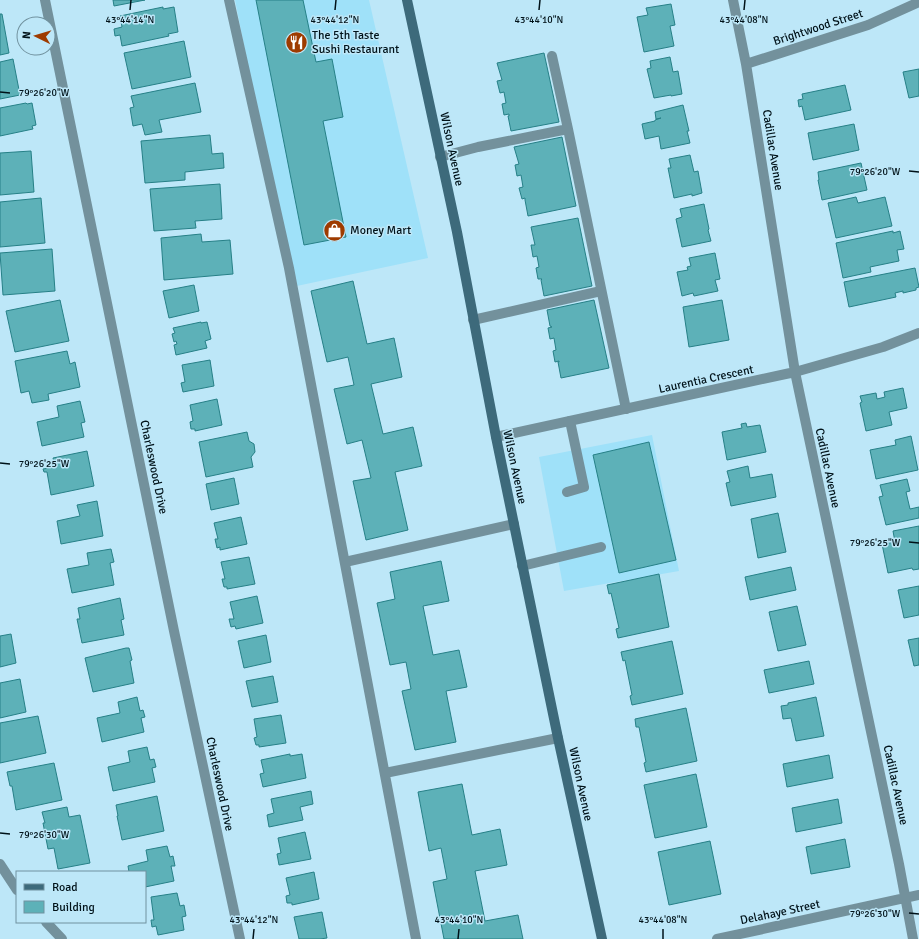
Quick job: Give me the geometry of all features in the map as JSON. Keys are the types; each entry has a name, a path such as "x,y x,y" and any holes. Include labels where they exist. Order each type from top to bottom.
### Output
{"main road":[{"name":"Wilson Avenue","path":"407,0 457,232 522,566 602,939"}],"street":[{"name":"Charleswood Drive","path":"45,0 176,639 240,939"},
{"path":"229,0 288,268 416,939"},
{"name":"Cadillac Avenue","path":"733,0 746,64 795,372 906,898 913,939"},
{"name":"Brightwood Street","path":"746,64 868,25 919,2"},
{"path":"552,56 626,409"},
{"path":"440,157 478,147 568,128"},
{"path":"473,320 601,291"},
{"name":"Laurentia Crescent","path":"496,437 795,372 882,347 919,333"},
{"path":"567,492 584,487 570,421"},
{"path":"345,562 514,524"},
{"path":"522,566 601,547"},
{"path":"385,773 558,738"},
{"path":"0,864 16,888"},
{"name":"Delahaye Street","path":"717,939 919,895"},
{"path":"47,923 62,939"}],"shaded area":[{"path":"235,0 369,0 428,258 292,287"},
{"path":"652,435 679,571 564,591 539,457"}],"building":[{"path":"113,0 145,0 114,6"},
{"path":"256,0 303,0 316,62 332,59 343,117 323,121 346,237 304,245"},
{"path":"671,4 675,25 670,26 674,46 644,52 637,17 648,15 646,8"},
{"path":"163,7 163,9 174,7 178,32 168,34 169,36 122,46 120,35 115,36 114,29 122,27 120,16"},
{"path":"0,14 2,14 9,53 0,55"},
{"path":"184,41 191,77 132,89 124,53"},
{"path":"544,53 559,122 511,131 508,116 509,114 504,115 502,104 506,103 504,92 500,93 497,81 502,80 497,63"},
{"path":"670,57 673,72 678,71 682,94 654,98 647,69 651,68 650,61"},
{"path":"13,59 20,95 0,99 0,62"},
{"path":"919,69 919,96 909,98 903,72"},
{"path":"195,83 201,112 159,120 162,132 145,135 142,124 133,126 130,108 134,107 131,96"},
{"path":"845,85 851,110 805,120 802,106 799,107 798,100 803,99 802,94"},
{"path":"32,103 36,125 32,126 33,129 0,136 0,108"},
{"path":"683,105 690,143 661,149 659,136 645,139 642,124 661,118 656,119 655,112"},
{"path":"854,124 859,150 813,160 808,133"},
{"path":"210,135 212,154 223,153 224,168 185,172 185,180 145,183 141,141"},
{"path":"562,137 576,206 528,216 525,198 522,199 519,188 523,187 521,175 517,176 515,165 519,164 514,147"},
{"path":"31,151 34,192 0,195 0,153"},
{"path":"690,155 694,172 698,171 702,193 674,198 668,168 671,168 669,159"},
{"path":"861,163 867,190 822,200 818,172"},
{"path":"220,184 222,219 195,221 196,228 154,231 150,189"},
{"path":"856,197 858,203 885,197 892,226 836,238 828,203"},
{"path":"41,198 45,243 0,247 0,202"},
{"path":"704,204 711,241 682,247 676,219 682,217 680,209"},
{"path":"578,218 592,286 544,296 542,279 538,279 536,268 539,267 537,256 533,257 531,245 535,245 531,227"},
{"path":"893,231 893,233 900,231 904,249 897,250 899,261 870,267 871,272 843,278 836,243"},
{"path":"201,234 202,242 230,240 233,274 164,280 161,238"},
{"path":"52,249 55,291 3,295 0,253"},
{"path":"715,253 720,279 715,280 718,291 694,296 693,293 682,296 677,272 688,270 687,267 691,266 689,258"},
{"path":"915,268 919,287 916,288 916,290 895,293 896,297 849,307 844,282"},
{"path":"353,281 367,344 394,338 402,377 371,384 383,434 413,427 422,466 395,472 408,530 366,540 353,481 371,478 362,440 347,444 334,389 354,385 348,357 327,362 311,291"},
{"path":"194,285 199,311 169,318 163,291"},
{"path":"60,300 69,341 15,352 6,311"},
{"path":"594,300 609,368 561,378 559,361 555,362 553,351 556,350 554,338 550,339 548,328 552,327 550,326 547,310"},
{"path":"722,300 729,340 689,347 683,307"},
{"path":"207,322 211,339 205,341 207,348 176,355 174,345 177,344 176,341 174,342 172,334 175,333 173,328"},
{"path":"67,351 70,364 75,362 80,387 48,394 49,400 32,403 29,391 21,393 15,361"},
{"path":"210,360 214,386 183,392 181,383 185,382 182,365"},
{"path":"903,388 907,408 889,412 892,425 866,431 860,396 876,393 877,399 885,397 884,392"},
{"path":"217,399 222,425 195,431 195,429 191,429 190,422 193,421 190,405"},
{"path":"80,401 85,422 81,423 84,437 42,446 37,422 59,417 57,406"},
{"path":"746,423 747,427 760,425 766,452 727,460 722,432 742,428 741,424"},
{"path":"247,432 249,441 254,444 255,452 251,457 253,467 206,477 199,442"},
{"path":"911,436 918,470 876,479 870,450 896,445 895,440"},
{"path":"649,442 676,560 619,573 593,455"},
{"path":"87,451 94,486 51,495 47,472 44,472 43,469 55,467 53,458"},
{"path":"748,466 750,478 772,474 776,497 731,506 726,483 730,482 727,471"},
{"path":"234,478 239,504 211,510 206,484"},
{"path":"907,479 910,491 906,492 910,509 919,507 919,518 886,525 879,497 883,496 880,485"},
{"path":"97,501 103,536 61,544 57,521 80,516 77,505"},
{"path":"778,513 786,552 758,558 751,519"},
{"path":"241,517 247,544 220,550 220,547 217,548 215,539 218,539 214,523"},
{"path":"919,526 919,569 913,570 912,568 888,573 882,544 895,542 893,531"},
{"path":"111,549 114,562 110,563 114,585 72,593 67,569 89,565 87,553"},
{"path":"249,557 255,584 227,589 227,587 224,587 222,579 225,579 221,562"},
{"path":"441,561 449,601 423,606 433,655 459,650 467,687 446,691 456,742 415,750 402,691 411,689 406,662 390,665 377,603 395,599 390,572"},
{"path":"791,567 796,590 750,600 745,577"},
{"path":"659,574 669,627 618,638 616,629 619,628 611,593 609,594 607,585"},
{"path":"919,586 919,615 904,618 898,590"},
{"path":"257,596 263,623 236,629 235,626 231,627 229,619 234,619 230,602"},
{"path":"120,598 124,619 121,620 124,635 82,643 77,619 80,619 78,608"},
{"path":"797,606 806,645 778,651 769,612"},
{"path":"11,634 16,663 0,667 0,636"},
{"path":"266,635 271,662 244,668 238,641"},
{"path":"919,638 919,665 914,666 908,640"},
{"path":"672,641 683,694 632,705 630,696 632,695 625,660 623,661 621,652"},
{"path":"129,648 132,660 130,661 134,683 93,692 85,658"},
{"path":"809,661 814,684 769,693 764,670"},
{"path":"273,676 278,702 252,707 246,681"},
{"path":"20,679 26,712 0,718 0,683"},
{"path":"137,697 140,711 143,710 145,717 141,718 144,732 102,742 97,718 120,713 118,702"},
{"path":"816,697 824,736 796,741 791,718 783,719 781,706"},
{"path":"686,708 697,761 646,772 644,763 646,762 639,727 636,727 635,719"},
{"path":"281,715 286,743 259,747 259,745 256,745 254,738 257,737 254,719"},
{"path":"38,716 46,753 0,763 0,723"},
{"path":"147,747 150,760 154,759 156,767 152,768 155,782 113,791 108,767 130,762 128,751"},
{"path":"290,754 290,756 302,754 306,778 263,787 260,774 264,773 261,760"},
{"path":"829,755 833,778 787,787 783,764"},
{"path":"54,763 62,800 16,810 12,786 10,786 7,772"},
{"path":"696,774 707,827 655,838 644,785"},
{"path":"462,784 472,835 500,829 507,865 475,871 485,921 518,915 523,939 444,939 433,882 447,879 441,848 429,851 418,792"},
{"path":"311,791 313,804 300,807 303,820 269,827 267,815 274,813 271,799"},
{"path":"157,796 164,831 122,840 116,805"},
{"path":"838,799 842,823 796,832 792,808"},
{"path":"67,807 69,817 80,815 90,863 58,869 54,848 48,849 43,823 45,823 42,812"},
{"path":"305,832 311,859 279,865 277,854 281,853 278,838"},
{"path":"845,839 850,867 811,874 806,847"},
{"path":"710,841 721,894 669,905 658,852"},
{"path":"167,846 170,857 173,856 175,866 171,866 174,881 146,887 146,871 129,871 128,866 148,861 146,850"},
{"path":"314,872 319,899 292,905 292,903 287,903 286,896 290,895 286,878"},
{"path":"177,893 180,906 184,905 186,916 182,917 184,930 158,935 156,926 152,927 151,920 154,920 151,897"},
{"path":"322,912 327,938 299,939 294,917"}],"place":[{"name":"The 5th Taste Sushi Restaurant","path":"296,42"},
{"name":"Money Mart","path":"335,230"}]}
